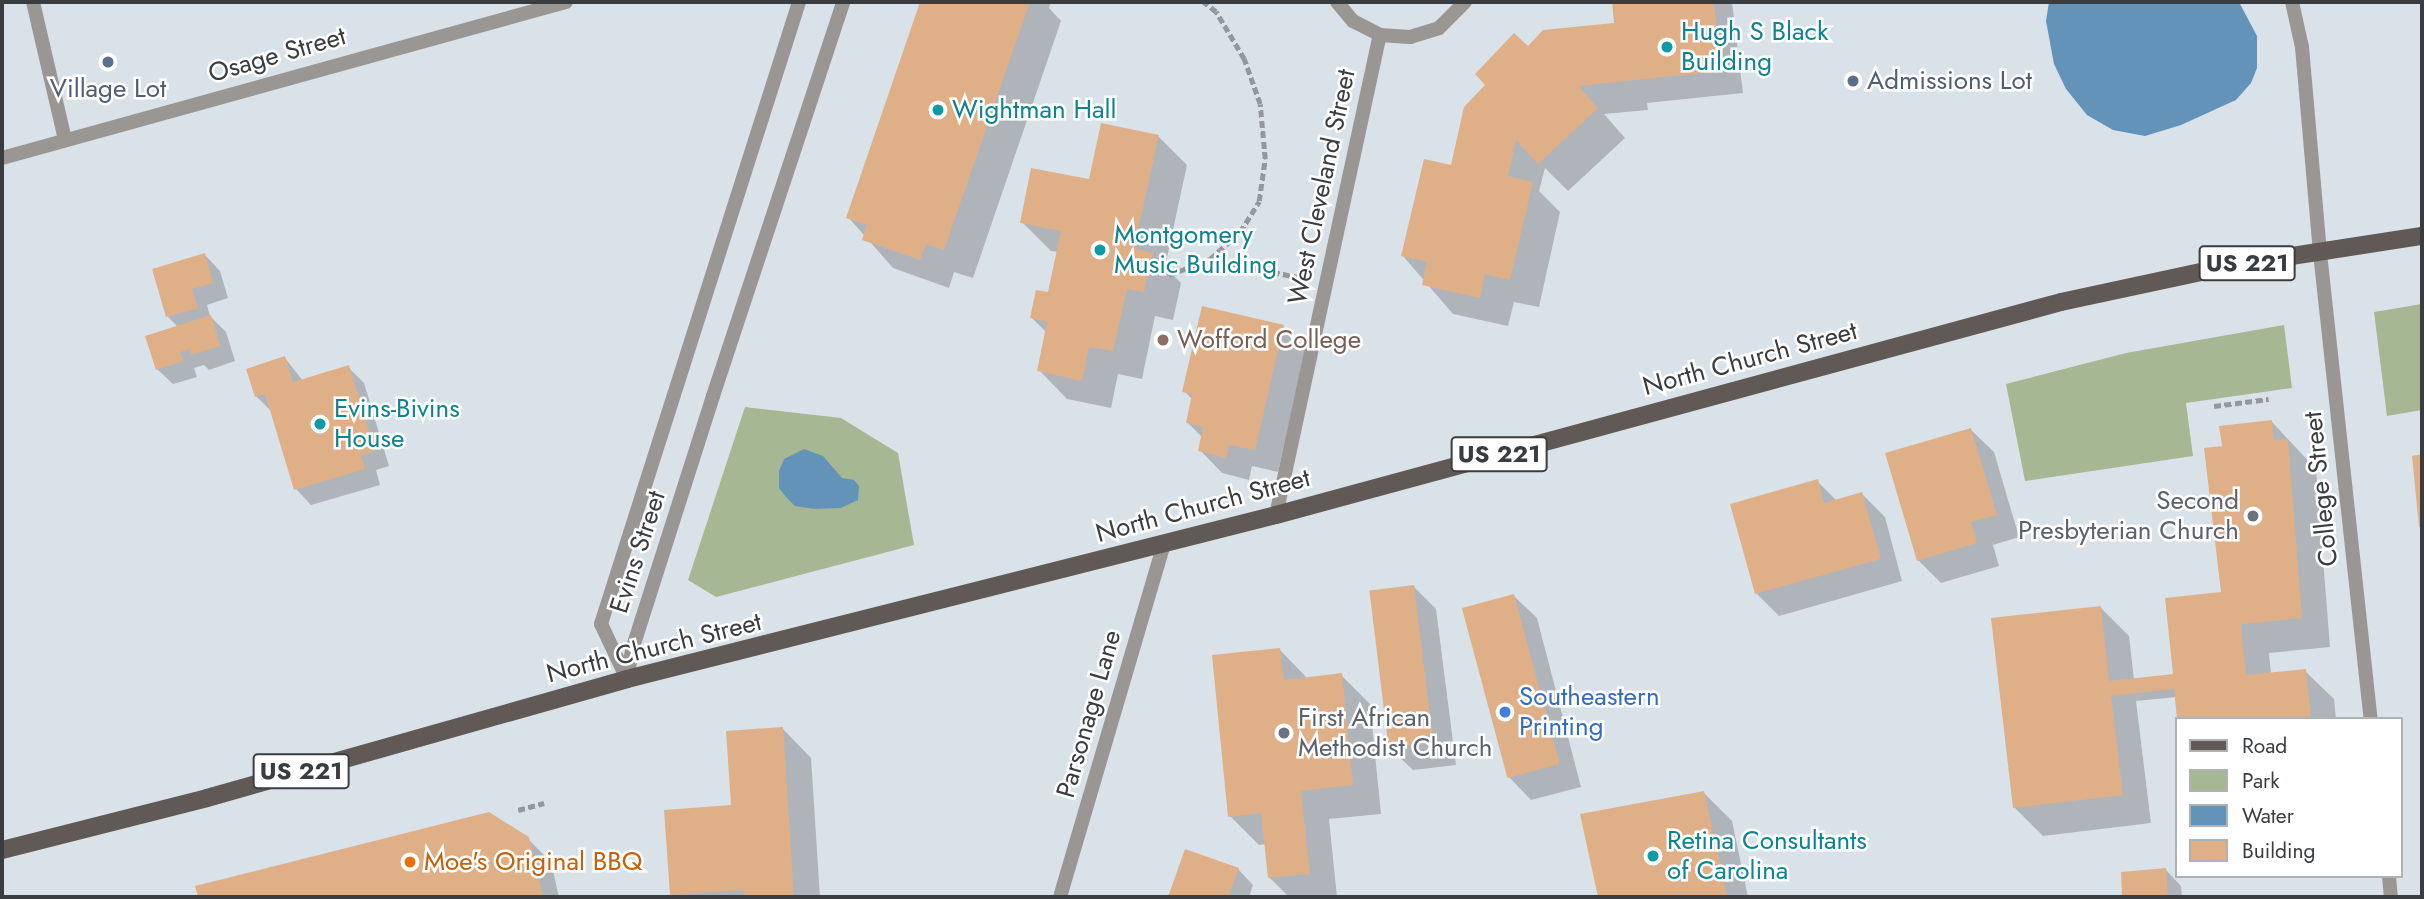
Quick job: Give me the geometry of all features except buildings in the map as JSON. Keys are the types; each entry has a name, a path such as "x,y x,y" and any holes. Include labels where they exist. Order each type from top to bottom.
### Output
{"main road":[{"name":"North Church Street","path":"2,850 220,794 627,679 1164,544 2062,302 2234,265 2422,236"}],"street":[{"path":"33,2 65,140"},
{"name":"Osage Street","path":"2,158 566,2"},
{"name":"Evins Street","path":"627,679 601,624 799,2"},
{"name":"Evins Street","path":"627,679 632,650 843,2"},
{"path":"1337,2 1353,21 1380,35 1410,37 1439,28 1465,2"},
{"name":"College Street","path":"2292,2 2302,47 2320,253 2371,717"},
{"name":"West Cleveland Street","path":"1276,514 1380,35"},
{"name":"Parsonage Lane","path":"1060,897 1164,544"},
{"path":"2389,878 2391,897"}],"path":[{"path":"1168,275 1210,259 1240,232 1259,201 1265,159 1260,104 1244,60 1216,12 1203,2"},
{"path":"1210,259 1326,283"},
{"path":"2214,406 2269,399"},
{"path":"517,810 544,803"}],"green space":[{"path":"2422,304 2422,410 2387,416 2374,312"},
{"path":"2284,325 2292,388 2186,403 2193,456 2025,481 2006,384 2126,353"},
{"path":"745,407 841,418 898,453 914,545 716,597 688,580"}],"water":[{"path":"2049,2 2239,2 2257,36 2257,68 2251,83 2236,100 2181,125 2145,136 2113,130 2087,115 2066,89 2054,64 2046,21"},
{"path":"804,449 823,456 842,478 854,480 859,486 858,500 841,508 814,509 795,506 779,488 779,471 784,459"}],"place":[{"name":"Hugh S Black Building","path":"1667,47"},
{"name":"Village Lot","path":"108,62"},
{"name":"Admissions Lot","path":"1853,81"},
{"name":"Wightman Hall","path":"938,110"},
{"name":"Montgomery Music Building","path":"1100,250"},
{"name":"Wofford College","path":"1163,340"},
{"name":"Evins-Bivins House","path":"320,424"},
{"name":"Second Presbyterian Church","path":"2253,516"},
{"name":"Southeastern Printing","path":"1505,712"},
{"name":"First African Methodist Church","path":"1284,733"},
{"name":"Retina Consultants of Carolina","path":"1653,856"},
{"name":"Moe's Original BBQ","path":"410,862"}]}
